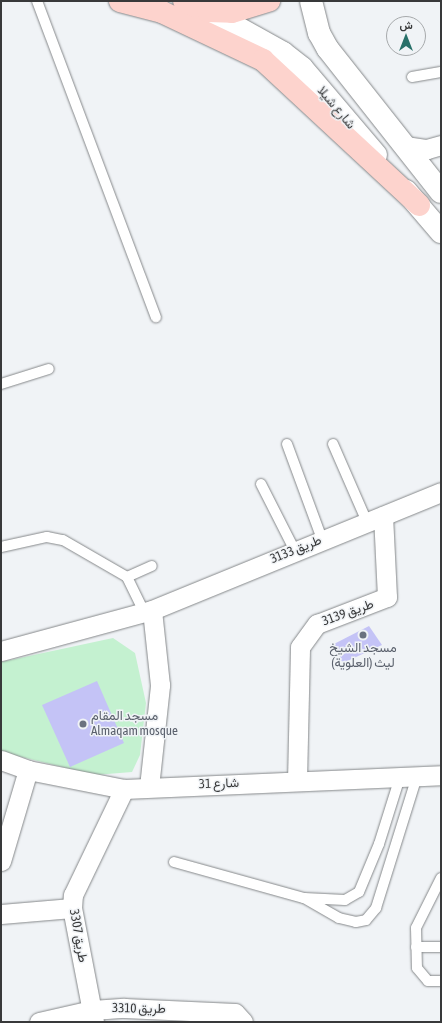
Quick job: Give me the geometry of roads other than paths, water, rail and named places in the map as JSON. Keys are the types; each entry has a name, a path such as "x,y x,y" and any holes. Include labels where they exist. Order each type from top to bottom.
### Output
{"main road":[{"path":"120,1 174,17 262,60 419,205"},
{"path":"184,1 208,11 232,12 269,1"},
{"path":"311,1 319,33 328,49 441,192"},
{"name":"شارع شيلا","path":"208,11 283,53 302,68 441,232"}],"street":[{"path":"405,146 438,147 427,175"},
{"name":"طريق 3133","path":"1,651 148,611 294,550 441,492"},
{"name":"طريق 3139","path":"297,781 300,647 317,624 387,597 375,519"},
{"path":"148,611 160,685 149,787"},
{"name":"شارع 31","path":"1,760 28,770 124,789 441,776"},
{"path":"1,861 28,770"},
{"name":"طريق 3307","path":"93,1016 72,908 78,881 124,789"},
{"path":"1,914 72,908"},
{"name":"طريق 3310","path":"39,1022 93,1016 241,1018"}],"lane":[{"path":"37,1 156,317"},
{"path":"412,77 441,72"},
{"path":"1,384 49,370"},
{"path":"287,444 322,539"},
{"path":"333,444 375,519"},
{"path":"261,484 294,550"},
{"path":"1,547 55,538 127,576 148,611"},
{"path":"127,576 152,566"},
{"path":"304,898 339,918 356,922 370,916 408,777"},
{"path":"174,862 304,898 340,901 359,892 408,777"},
{"path":"441,878 421,914 416,947 421,976 428,981 441,981"},
{"path":"416,947 441,947"}],"place":[{"name":"مسجد الشيخ ليث (العلوية)","path":"363,635"},
{"name":"مسجد المقام Almaqam mosque","path":"83,724"}]}
